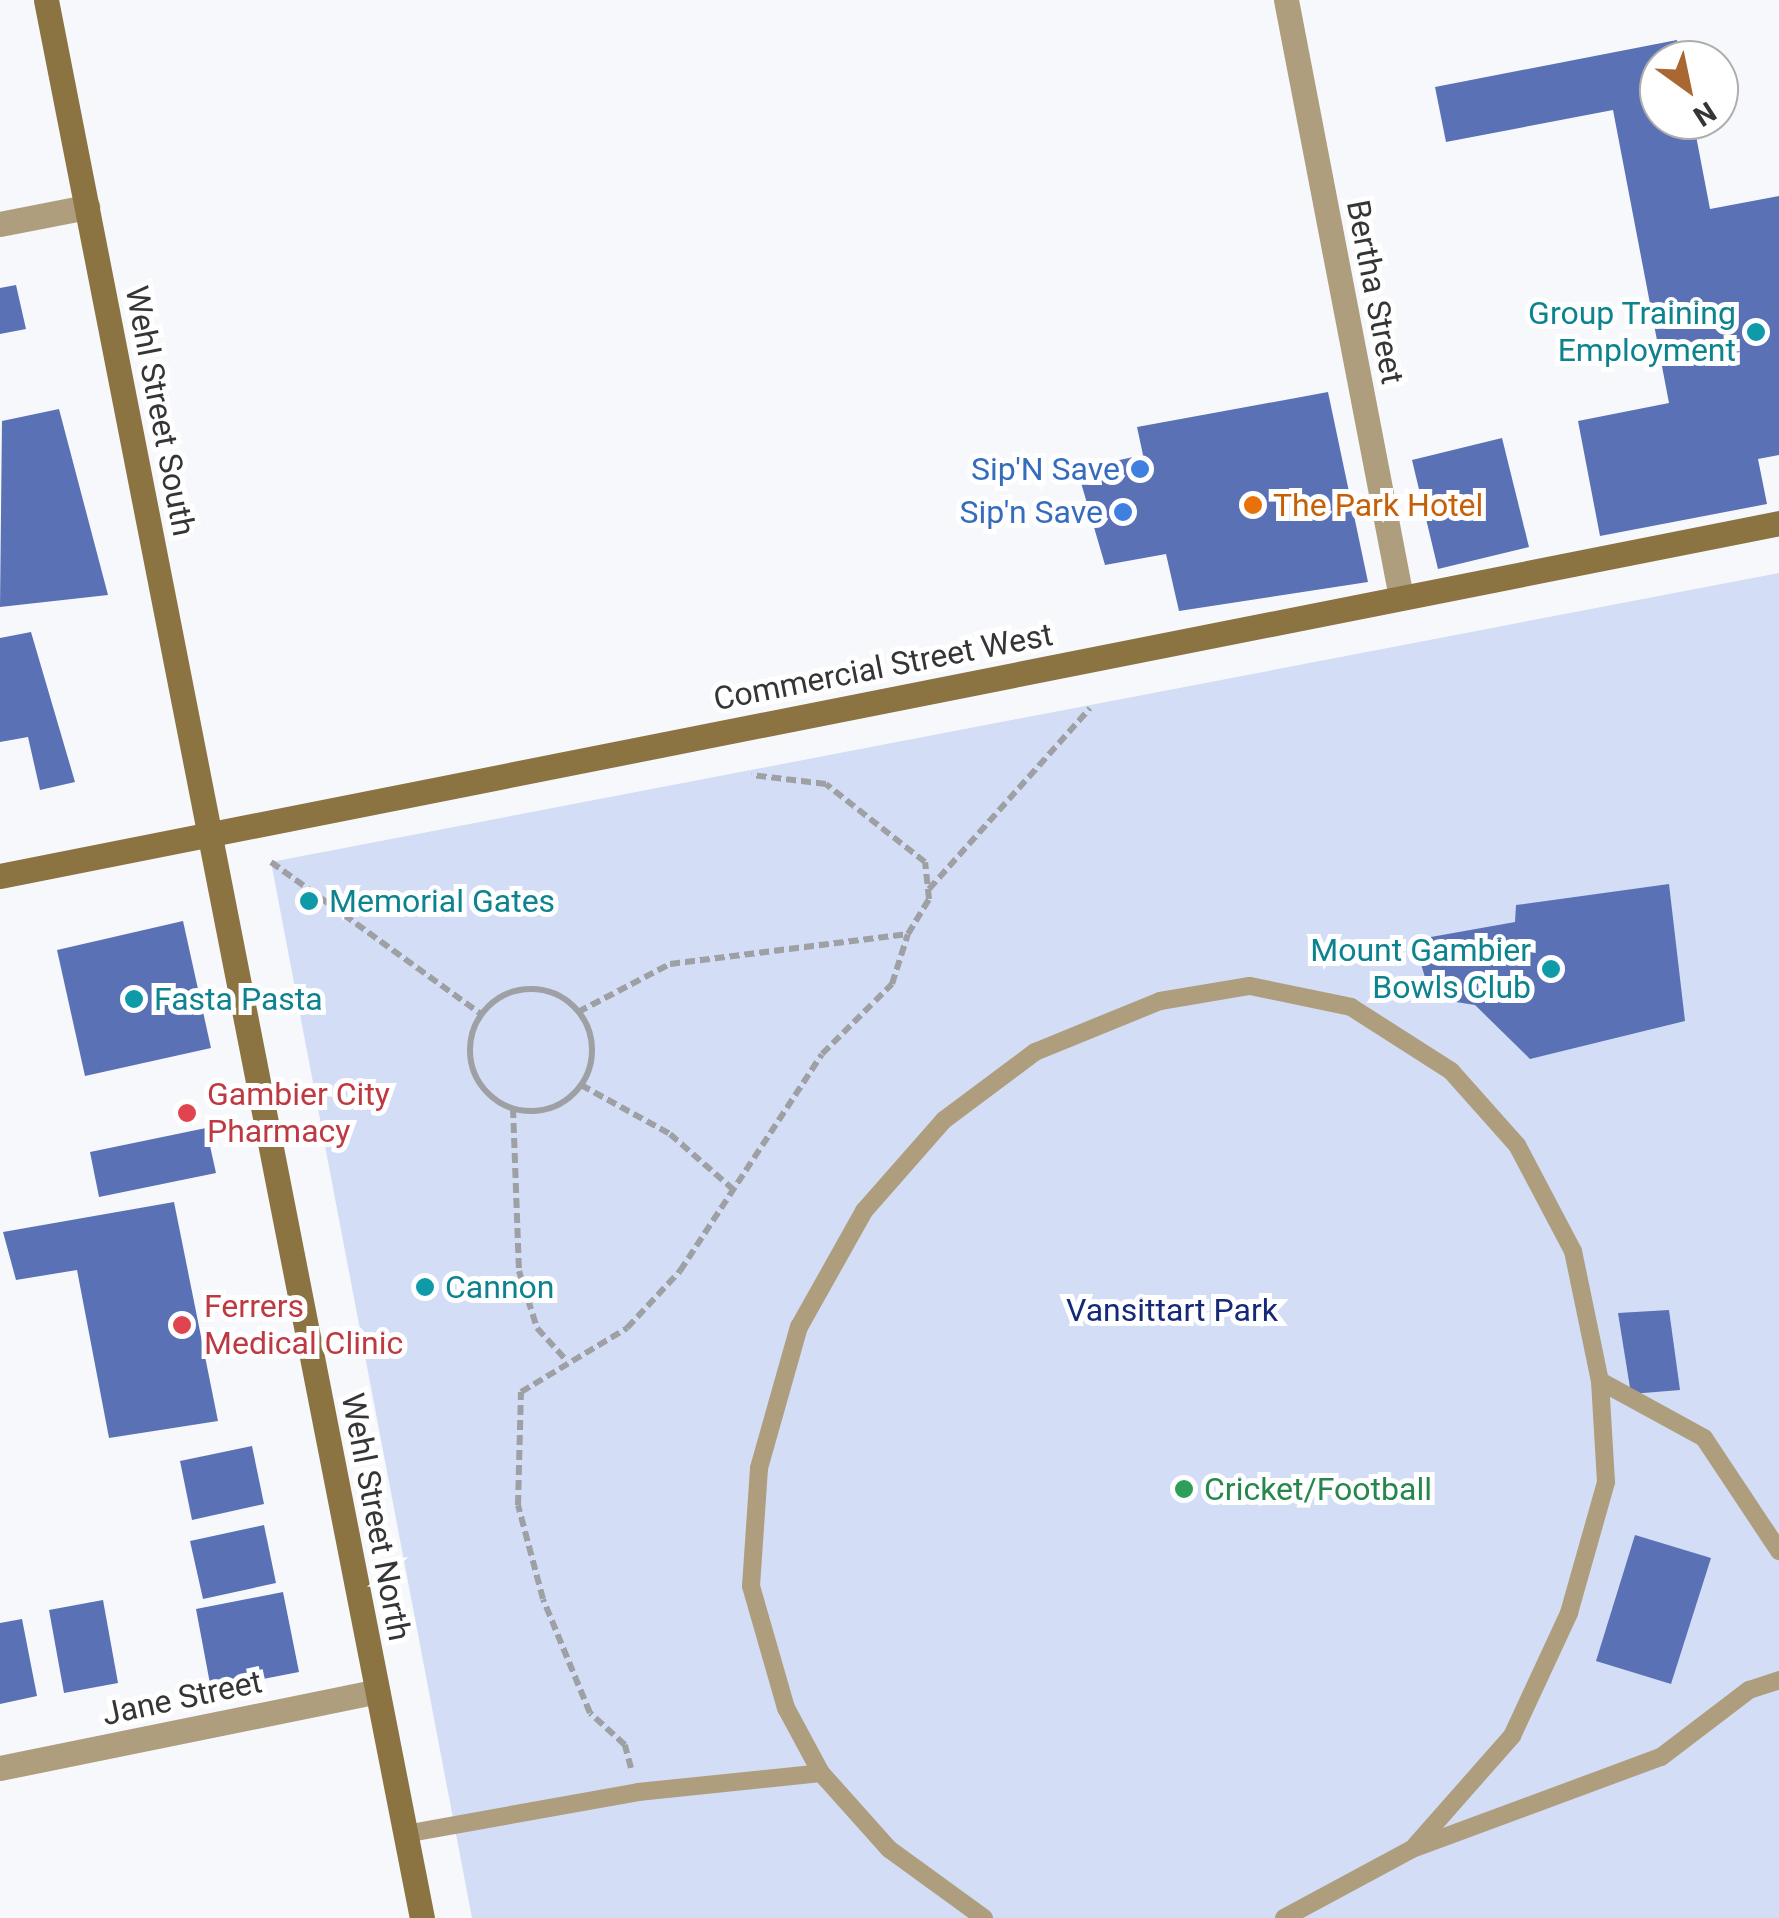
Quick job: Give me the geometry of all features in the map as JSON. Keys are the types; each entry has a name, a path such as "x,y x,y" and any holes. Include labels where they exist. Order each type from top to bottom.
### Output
{"street":[{"name":"Wehl Street South","path":"46,0 210,835"},
{"name":"Bertha Street","path":"1286,0 1401,597"},
{"path":"0,224 87,208"},
{"name":"Commercial Street West","path":"0,876 1779,524"},
{"name":"Wehl Street North","path":"210,835 422,1918"},
{"name":"Jane Street","path":"0,1768 377,1691"}],"lane":[{"path":"984,1918 889,1849 821,1773 786,1708 751,1586 759,1468 799,1327 864,1210 944,1120 1035,1052 1160,1001 1250,986 1350,1007 1452,1071 1517,1145 1573,1251 1600,1381 1606,1482 1569,1613 1512,1736 1412,1849"},
{"path":"1600,1381 1704,1438 1779,1552"},
{"path":"1284,1918 1412,1849 1661,1757 1749,1690 1779,1680"},
{"path":"405,1834 638,1792 821,1773"}],"path":[{"path":"638,1792 625,1745 590,1714 568,1662 518,1505 522,1392 566,1360 627,1328 736,1192 822,1054 892,984 928,890 1090,708"},
{"path":"752,775 826,784 877,816 924,862 928,890"},
{"path":"271,862 481,1014"},
{"path":"578,1012 670,964 908,934"},
{"path":"536,989 578,1012 592,1045 581,1085 550,1108 513,1108 472,1070 481,1014 515,990 536,989"},
{"path":"581,1085 670,1134 736,1192"},
{"path":"513,1108 518,1271 537,1328 566,1360"}],"green space":[{"name":"Vansittart Park","path":"1779,573 1779,1918 472,1918 271,862"}],"building":[{"path":"1639,47 1639,140 1697,140 1710,209 1779,196 1779,455 1758,459 1767,504 1600,536 1578,421 1669,403 1613,110 1446,142 1435,87"},
{"path":"16,285 26,329 0,334 0,288"},
{"name":"The Park Hotel","path":"1328,392 1368,582 1179,611 1166,554 1105,565 1077,469 1143,455 1137,427"},
{"path":"59,409 108,595 0,607 2,421"},
{"path":"1502,438 1529,547 1438,569 1412,460"},
{"path":"31,632 75,782 40,790 28,737 0,742 0,638"},
{"name":"Mount Gambier Bowls Club","path":"1669,884 1685,1021 1530,1059 1475,1005 1431,998 1414,940 1515,922 1516,905"},
{"name":"Fasta Pasta","path":"183,921 211,1048 85,1076 57,950"},
{"path":"206,1128 216,1173 99,1197 90,1152"},
{"name":"Ferrers Medical Clinic","path":"174,1202 218,1421 109,1438 77,1270 16,1280 3,1232"},
{"path":"1669,1310 1680,1390 1631,1394 1618,1313"},
{"path":"252,1446 264,1504 192,1520 180,1461"},
{"path":"264,1525 276,1583 203,1599 190,1541"},
{"path":"1635,1535 1711,1558 1671,1684 1596,1661"},
{"path":"283,1592 299,1672 211,1689 196,1609"},
{"path":"103,1600 118,1683 64,1693 49,1610"},
{"path":"22,1619 37,1696 0,1704 0,1623"}],"place":[{"name":"Group Training Employment","path":"1756,332"},
{"name":"Sip'N Save","path":"1140,469"},
{"name":"The Park Hotel","path":"1253,505"},
{"name":"Sip'n Save","path":"1123,512"},
{"name":"Memorial Gates","path":"309,901"},
{"name":"Mount Gambier Bowls Club","path":"1551,969"},
{"name":"Fasta Pasta","path":"134,999"},
{"name":"Gambier City Pharmacy","path":"187,1113"},
{"name":"Cannon","path":"425,1287"},
{"name":"Ferrers Medical Clinic","path":"182,1325"},
{"name":"Cricket/Football","path":"1184,1489"}]}
